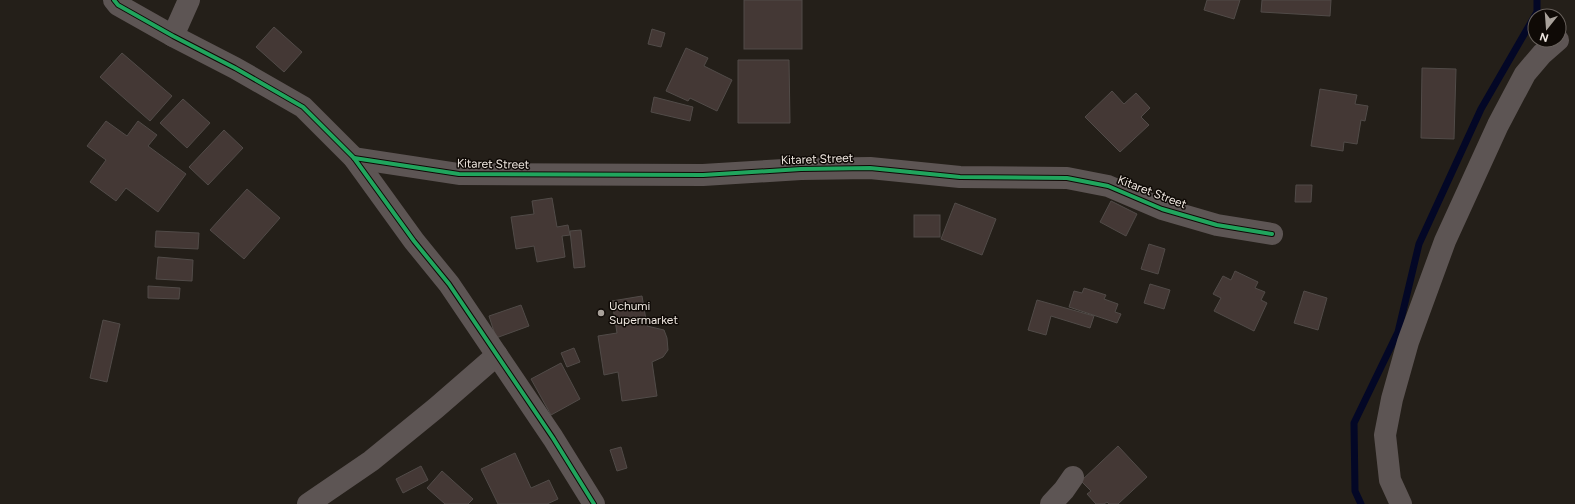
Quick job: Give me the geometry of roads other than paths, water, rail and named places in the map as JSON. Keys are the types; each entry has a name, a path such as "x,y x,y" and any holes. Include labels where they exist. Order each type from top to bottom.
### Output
{"street":[{"path":"114,0 118,5 173,36 235,68 303,107 354,158 414,241 449,284 553,438 594,504"},
{"path":"173,36 189,0"},
{"path":"1401,504 1390,480 1385,435 1392,399 1408,342 1445,241 1498,125 1525,74 1549,48"},
{"name":"Kitaret Street","path":"354,158 458,174 703,175 801,169 870,168 960,177 1067,178 1108,186 1162,209 1217,224 1272,234"},
{"path":"308,504 371,461 436,408 497,355"},
{"path":"1051,504 1064,490 1073,477"}],"waterway":[{"path":"1361,504 1355,491 1354,423 1398,332 1419,244 1481,109 1537,12 1537,0"}],"place":[{"name":"Uchumi Supermarket","path":"601,313"}]}
